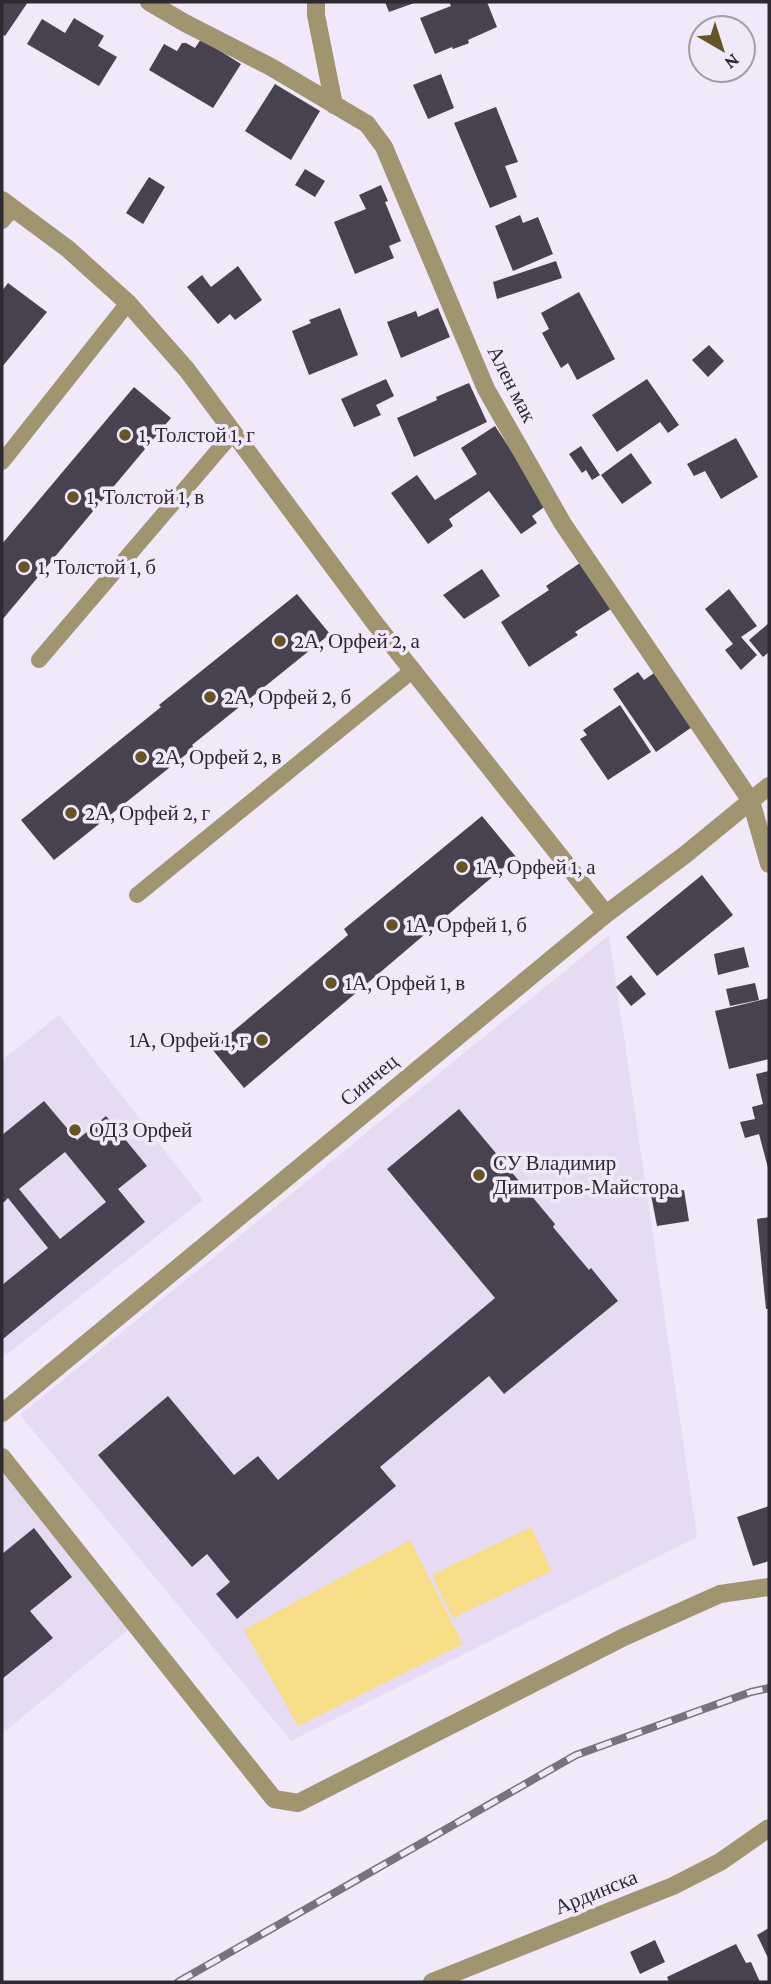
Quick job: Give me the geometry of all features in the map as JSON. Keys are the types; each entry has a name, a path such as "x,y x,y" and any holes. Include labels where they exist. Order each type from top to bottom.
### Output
{"street":[{"name":"Ален мак","path":"149,2 271,67 367,124 384,147 486,389 564,524 751,801 769,864"},
{"path":"316,2 316,15 334,105"},
{"path":"5,210 68,249 128,303 187,370 374,622 606,914"},
{"name":"Синчец","path":"2,1413 606,914 769,786"},
{"path":"2,1457 274,1799 298,1803 624,1637 720,1594 769,1587"},
{"name":"Ардинска","path":"432,1982 674,1886 720,1861 769,1828"}],"lane":[{"path":"2,462 128,303"},
{"path":"39,660 233,433"},
{"path":"137,895 413,670"}],"shaded area":[{"name":"СУ Владимир Димитров-Майстора","path":"609,935 697,1537 291,1741 20,1415"},
{"name":"ОДЗ Орфей","path":"59,1015 203,1200 2,1358 2,1060"},
{"path":"2,1470 131,1627 2,1734"},
{"path":"531,1527 552,1571 453,1618 432,1575"},
{"path":"410,1540 463,1644 298,1726 244,1630"}],"building":[{"path":"2,2 28,2 5,36 2,34"},
{"path":"385,2 417,2 389,12"},
{"path":"449,2 487,2 497,27 468,40 467,44 435,54 420,18 451,6"},
{"path":"74,18 104,36 98,46 117,57 99,86 27,44 42,19 65,33"},
{"path":"201,39 241,64 213,108 149,70 164,44 177,51 182,43 195,48"},
{"path":"441,74 454,108 428,119 413,85"},
{"path":"275,84 320,111 291,160 245,131"},
{"path":"496,107 518,162 505,166 517,197 490,208 454,123"},
{"path":"305,169 325,181 315,197 295,185"},
{"path":"149,177 165,187 143,224 126,213"},
{"path":"381,185 401,241 389,246 394,258 355,274 334,222 366,209 359,195"},
{"path":"520,215 523,223 538,217 553,254 513,271 495,226"},
{"path":"556,261 562,278 497,299 493,282"},
{"path":"238,266 262,300 235,320 230,314 218,324 187,287 202,275 211,287"},
{"path":"8,283 47,312 2,367 2,291"},
{"path":"579,292 615,359 577,380 568,363 561,368 542,333 549,329 541,313"},
{"path":"340,308 358,355 309,375 292,331 311,323 309,320"},
{"path":"438,308 450,337 401,358 387,322 416,311 418,317"},
{"path":"709,345 724,361 708,377 692,360"},
{"path":"386,379 394,396 376,405 381,415 354,427 341,399"},
{"path":"647,379 679,425 668,433 660,422 617,452 592,415"},
{"path":"469,383 487,422 414,457 397,418"},
{"path":"134,387 171,418 2,620 2,544"},
{"path":"495,426 547,505 532,516 537,523 521,534 489,491 449,519 453,526 428,544 391,493 417,475 435,500 477,474 461,448"},
{"path":"736,438 758,477 721,499 705,471 694,476 687,464"},
{"path":"581,446 600,475 592,480 586,470 582,473 569,454"},
{"path":"631,453 652,483 622,504 601,475"},
{"path":"586,559 617,605 575,632 578,635 529,667 501,622 549,590 546,586"},
{"path":"482,569 500,596 464,619 443,595"},
{"path":"729,589 757,626 741,637 757,655 741,670 725,650 733,644 705,609"},
{"path":"297,594 330,634 54,860 21,820"},
{"path":"769,623 769,652 763,657 749,640"},
{"path":"657,671 695,725 656,752 613,689 638,672 644,680"},
{"path":"620,705 651,752 608,780 580,739 587,735 583,730"},
{"path":"482,816 516,857 244,1088 212,1049 348,935 344,929"},
{"path":"702,875 733,915 657,976 626,937"},
{"path":"744,947 749,967 718,975 714,954"},
{"path":"631,975 646,994 631,1006 616,987"},
{"path":"755,983 759,1000 730,1006 726,989"},
{"path":"769,998 769,1059 729,1069 715,1011"},
{"path":"769,1071 768,1168 759,1134 745,1138 740,1122 755,1119 752,1107 763,1104 756,1074"},
{"path":"44,1101 77,1140 106,1116 147,1166 118,1189 145,1222 3,1339 2,1285 48,1248 8,1198 2,1204 2,1135","holes":["65,1152 106,1202 60,1239 19,1189"]},
{"path":"459,1109 555,1224 553,1227 618,1301 504,1394 489,1376 380,1467 396,1486 237,1619 216,1594 230,1582 207,1554 192,1567 98,1455 168,1396 234,1475 258,1456 278,1480 495,1298 387,1169"},
{"path":"684,1190 689,1221 657,1226 651,1195"},
{"path":"769,1217 769,1309 766,1309 757,1219"},
{"path":"769,1506 769,1561 753,1566 737,1517"},
{"path":"34,1528 72,1577 30,1611 53,1638 2,1679 2,1554"},
{"path":"769,1928 769,1960 757,1935"},
{"path":"655,1940 665,1962 640,1974 630,1952"},
{"path":"736,1944 746,1963 751,1962 760,1982 669,1982 667,1977"}],"railway":[{"path":"178,1982 576,1755 751,1692 769,1688"}],"place":[{"name":"1, Толстой 1, г","path":"125,435"},
{"name":"1, Толстой 1, в","path":"73,497"},
{"name":"1, Толстой 1, б","path":"24,567"},
{"name":"2А, Орфей 2, а","path":"280,641"},
{"name":"2А, Орфей 2, б","path":"210,697"},
{"name":"2А, Орфей 2, в","path":"141,757"},
{"name":"2А, Орфей 2, г","path":"71,813"},
{"name":"1А, Орфей 1, а","path":"462,867"},
{"name":"1А, Орфей 1, б","path":"392,925"},
{"name":"1А, Орфей 1, в","path":"331,983"},
{"name":"1А, Орфей 1, г","path":"262,1040"},
{"name":"ОДЗ Орфей","path":"75,1130"},
{"name":"СУ Владимир Димитров-Майстора","path":"479,1175"}]}
